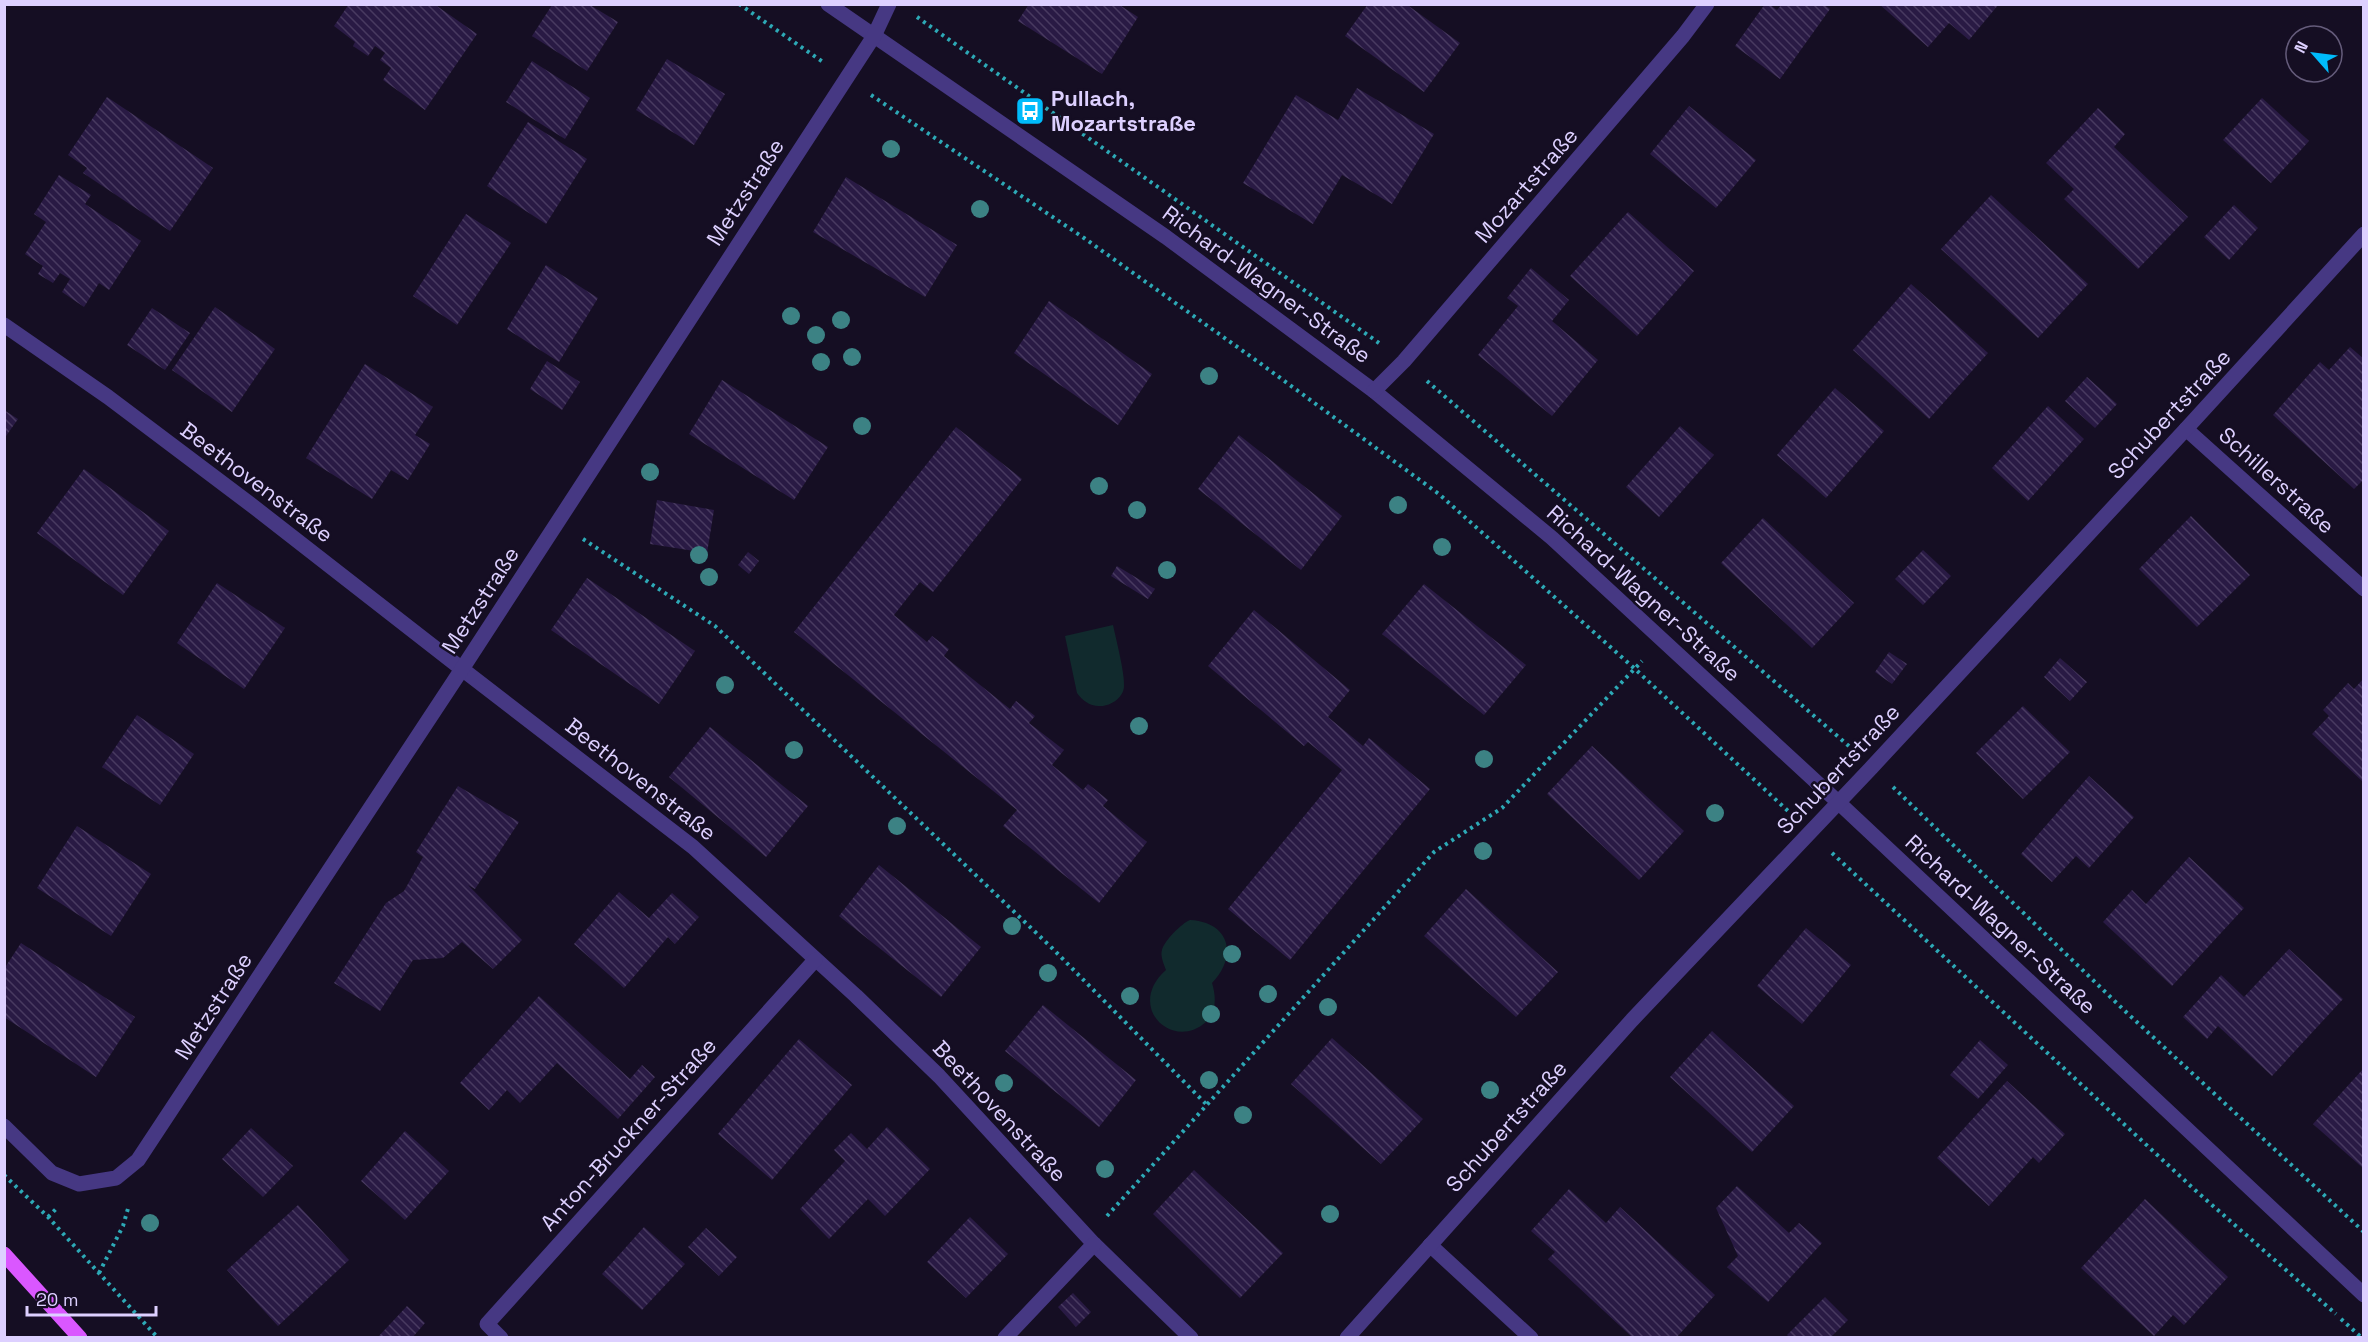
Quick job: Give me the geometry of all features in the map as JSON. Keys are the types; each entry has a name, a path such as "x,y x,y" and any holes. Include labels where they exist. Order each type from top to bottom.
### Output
{"main road":[{"path":"4,1254 80,1338"}],"street":[{"name":"Richard-Wagner-Straße","path":"828,4 1166,237 1374,391 1552,538 1838,802 2364,1295"},
{"name":"Metzstraße","path":"4,1126 52,1173 79,1184 116,1178 138,1160 462,669 874,36 889,4"},
{"name":"Mozartstraße","path":"1374,391 1404,361 1683,36 1707,4"},
{"name":"Schubertstraße","path":"1347,1338 1632,1020 2186,429 2364,234"},
{"name":"Beethovenstraße","path":"4,325 108,397 245,500 693,847 939,1076 1091,1241 1191,1338"},
{"name":"Schillerstraße","path":"2186,429 2364,589"},
{"name":"Anton-Bruckner-Straße","path":"501,1338 487,1324 815,960"},
{"path":"1005,1338 1091,1241"},
{"path":"1430,1245 1531,1338"}],"path":[{"path":"739,4 1084,238 1430,488 1635,669 2195,1190 2362,1338"},
{"path":"557,522 715,626 1052,948 1208,1105"},
{"path":"1091,1241 1208,1105 1434,852 1503,808 1663,639"},
{"path":"99,1273 123,1226 138,1160"},
{"path":"4,1175 48,1217 158,1338"}],"green space":[{"path":"1113,625 1123,673 1123,690 1113,703 1094,706 1077,693 1065,636"},
{"path":"1190,920 1214,927 1226,942 1227,952 1220,973 1212,983 1215,1003 1210,1018 1193,1030 1180,1032 1158,1021 1152,1010 1150,998 1155,984 1166,970 1162,955 1163,946"}],"building":[{"path":"349,4 434,4 477,34 425,110 383,80 391,68 380,60 385,53 375,46 368,56 353,46 355,42 334,26"},
{"path":"1029,4 1118,4 1138,17 1102,74 1018,21"},
{"path":"1368,4 1406,4 1460,43 1424,92 1345,36"},
{"path":"1765,4 1777,10 1782,4 1823,4 1830,9 1780,79 1735,46"},
{"path":"1879,4 1999,4 1969,40 1949,23 1928,47"},
{"path":"552,5 590,5 618,22 587,71 532,36"},
{"path":"667,59 725,94 694,145 636,110"},
{"path":"532,61 590,98 565,139 506,102"},
{"path":"1357,88 1434,134 1392,204 1342,175 1313,224 1243,183 1296,95 1338,120"},
{"path":"107,97 213,168 170,231 83,173 87,168 68,155"},
{"path":"2262,98 2309,141 2271,183 2223,140"},
{"path":"1689,106 1756,160 1716,208 1650,154"},
{"path":"2098,108 2125,134 2114,147 2188,217 2138,269 2064,199 2074,189 2046,163"},
{"path":"528,122 587,159 546,224 487,186"},
{"path":"59,175 91,195 85,204 141,241 109,290 99,283 84,307 62,292 70,279 60,273 53,283 38,274 43,266 25,254 46,222 34,214"},
{"path":"846,177 957,245 925,297 813,232"},
{"path":"1991,195 2088,284 2038,338 1941,249"},
{"path":"2234,205 2258,228 2229,260 2204,237"},
{"path":"1628,212 1694,271 1637,336 1570,276"},
{"path":"466,214 511,243 457,325 413,296"},
{"path":"546,265 598,298 559,362 507,329"},
{"path":"1531,268 1569,300 1552,321 1598,360 1552,416 1478,355 1518,306 1507,298"},
{"path":"1911,284 1988,353 1929,419 1853,350"},
{"path":"1049,301 1152,374 1118,425 1014,353"},
{"path":"215,307 275,349 232,412 172,370"},
{"path":"152,308 190,333 165,370 127,345"},
{"path":"2350,347 2364,359 2364,479 2354,489 2273,415 2320,362 2329,370"},
{"path":"547,361 580,382 562,410 530,389"},
{"path":"365,364 433,407 415,435 430,444 408,480 391,470 372,499 306,458"},
{"path":"2087,377 2117,404 2095,428 2065,401"},
{"path":"722,380 828,447 794,500 689,434"},
{"path":"1835,388 1884,431 1826,498 1777,455"},
{"path":"2048,406 2084,439 2028,501 1992,468"},
{"path":"4,410 18,419 4,439"},
{"path":"1680,426 1714,455 1659,517 1626,487"},
{"path":"956,427 1022,479 933,592 920,582 894,615 927,642 932,636 949,649 944,656 1010,709 1016,701 1035,716 1029,723 1064,750 1052,765 1083,790 1088,784 1108,800 1103,806 1147,842 1099,903 1003,826 1017,810 794,632"},
{"path":"1239,435 1342,516 1301,570 1198,489"},
{"path":"84,469 169,531 123,595 37,533"},
{"path":"657,500 714,510 707,553 650,544"},
{"path":"2191,516 2250,575 2197,627 2139,569"},
{"path":"1763,518 1854,603 1812,648 1721,563"},
{"path":"1923,550 1951,576 1923,605 1895,579"},
{"path":"748,552 759,561 749,574 738,565"},
{"path":"1117,566 1155,589 1148,599 1111,576"},
{"path":"587,578 695,651 659,704 551,630"},
{"path":"217,583 285,628 244,689 177,643"},
{"path":"1424,584 1526,665 1484,715 1382,634"},
{"path":"1254,610 1350,690 1328,717 1363,746 1369,738 1430,789 1290,960 1228,909 1342,770 1308,742 1304,746 1208,666"},
{"path":"1889,652 1907,664 1892,684 1875,672"},
{"path":"2060,658 2087,682 2070,701 2044,677"},
{"path":"2364,678 2364,780 2362,781 2312,734 2329,716 2323,710 2348,683 2354,689"},
{"path":"2023,706 2070,752 2023,799 1976,753"},
{"path":"137,715 194,754 160,805 102,767"},
{"path":"710,727 808,806 766,857 669,777"},
{"path":"1592,746 1684,831 1639,880 1547,794"},
{"path":"2089,776 2134,817 2089,868 2076,856 2052,882 2021,854"},
{"path":"458,786 519,822 475,889 468,885 522,940 493,969 462,942 443,958 413,960 380,1011 334,983 386,903 404,891 423,857 416,852"},
{"path":"77,826 151,874 111,936 37,888"},
{"path":"2189,857 2244,908 2172,986 2103,922 2132,890 2146,904"},
{"path":"879,865 981,947 941,997 839,916"},
{"path":"1466,889 1558,972 1516,1017 1424,936"},
{"path":"619,892 649,918 672,893 699,917 675,944 668,937 624,988 574,944"},
{"path":"1806,928 1851,965 1802,1024 1757,986"},
{"path":"21,943 135,1017 96,1077 4,1017 4,969"},
{"path":"2289,949 2343,999 2272,1076 2218,1026 2207,1039 2183,1017 2221,975 2244,997"},
{"path":"539,996 630,1079 642,1065 655,1077 618,1119 557,1063 520,1103 507,1090 489,1110 460,1083"},
{"path":"1043,1005 1136,1080 1099,1127 1005,1051"},
{"path":"1712,1031 1794,1106 1752,1152 1670,1077"},
{"path":"1332,1038 1423,1119 1381,1164 1291,1084"},
{"path":"799,1039 852,1085 772,1180 718,1134"},
{"path":"1980,1040 2008,1065 1978,1099 1950,1075"},
{"path":"2364,1068 2364,1169 2313,1124"},
{"path":"2007,1081 2065,1134 2039,1163 2033,1157 1989,1206 1937,1158"},
{"path":"887,1127 930,1169 885,1216 868,1199 829,1239 800,1209 845,1161 834,1150 851,1133 867,1149"},
{"path":"251,1128 293,1166 263,1197 222,1159"},
{"path":"405,1131 449,1171 405,1220 361,1181"},
{"path":"1194,1170 1283,1253 1240,1298 1153,1214"},
{"path":"1737,1186 1789,1233 1799,1223 1822,1243 1768,1302 1727,1267 1738,1256 1716,1208"},
{"path":"1569,1189 1606,1223 1620,1207 1715,1295 1676,1338 1633,1338 1548,1259 1555,1252 1531,1231"},
{"path":"2145,1199 2228,1277 2184,1325 2173,1315 2154,1336 2081,1268"},
{"path":"298,1205 349,1260 278,1326 227,1270"},
{"path":"970,1217 1008,1254 966,1298 927,1262"},
{"path":"644,1227 685,1264 642,1310 602,1274"},
{"path":"706,1228 737,1257 719,1276 688,1247"},
{"path":"1073,1293 1091,1312 1076,1327 1058,1307"},
{"path":"1825,1297 1848,1320 1830,1338 1790,1338 1787,1335"},
{"path":"407,1306 425,1323 412,1338 377,1338"}],"place":[{"name":"Pullach, Mozartstraße","path":"1030,111"}]}
